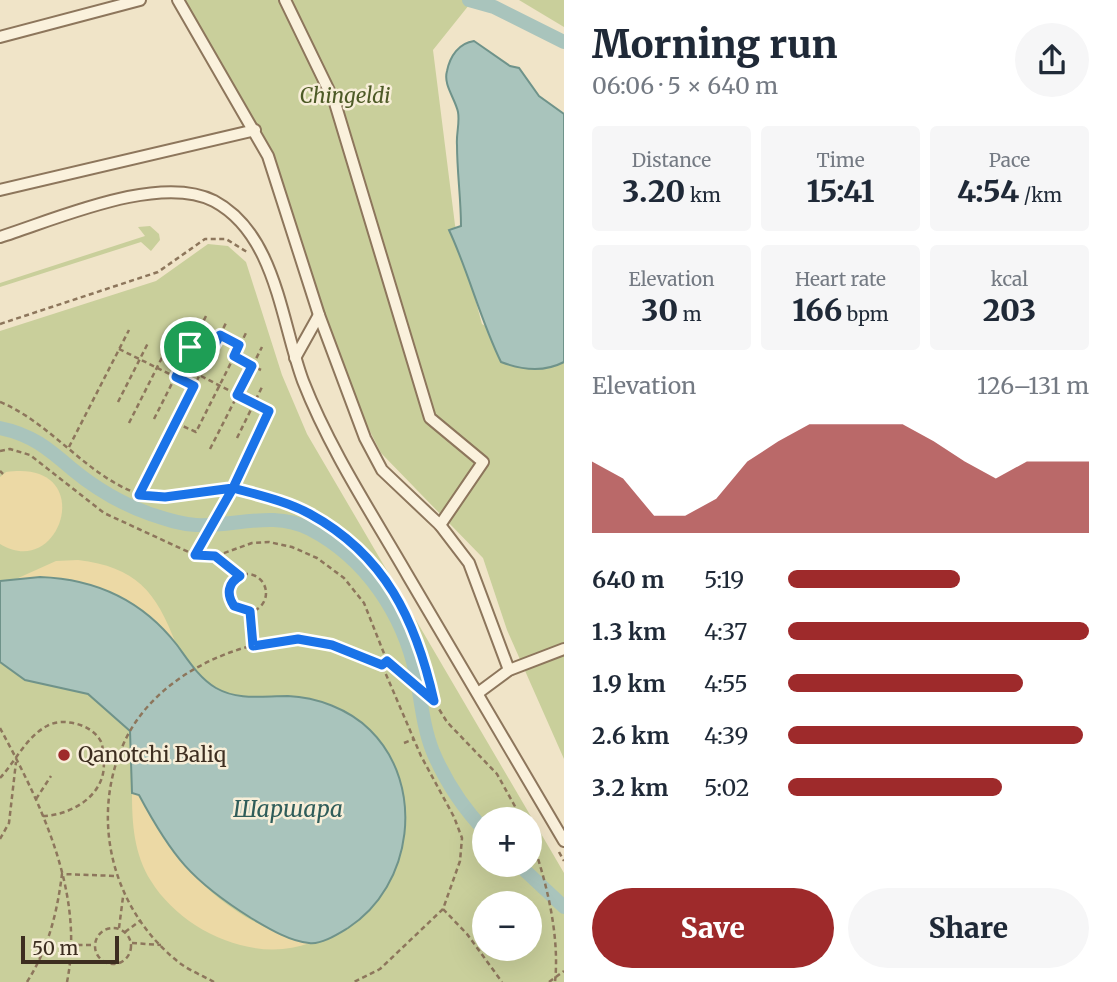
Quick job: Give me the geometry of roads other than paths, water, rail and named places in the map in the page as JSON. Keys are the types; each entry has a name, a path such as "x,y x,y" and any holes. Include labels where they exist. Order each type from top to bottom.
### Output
{"street":[{"path":"0,37 140,0"},
{"path":"178,0 209,57 255,130 272,169 319,315 365,438 382,470 440,526 469,563 509,670"},
{"path":"285,0 335,103 430,418 483,462 440,526"},
{"path":"0,190 255,130"},
{"path":"0,237 152,191 195,194 215,202 242,222 261,251 295,358 333,448 478,693 560,845"},
{"path":"295,358 319,315"},
{"path":"478,693 509,670 564,649"}],"water":[{"path":"474,41 510,66 519,68 539,96 564,114 564,362 548,368 517,367 501,362 449,230 461,226 461,216 458,116 446,76 450,60 456,51 464,44"},
{"name":"Шаршара","path":"40,577 80,582 133,604 163,629 194,668 216,688 233,695 288,696 321,702 342,710 370,730 388,753 399,778 405,806 404,834 398,861 387,887 370,910 348,928 329,938 314,943 301,942 279,934 231,905 185,866 162,835 139,795 132,793 130,731 88,694 25,680 0,662 0,581"}],"waterway":[{"path":"469,0 494,7 564,42"},
{"path":"0,428 39,443 99,489 150,514 196,525 268,520 296,523 330,541 348,555 365,572 392,609 410,652 433,752 443,773 472,815"},
{"path":"532,877 564,907"}],"place":[{"name":"Qanotchi Baliq","path":"64,755"}],"park label":[{"name":"Chingeldi","path":"345,96"}]}
